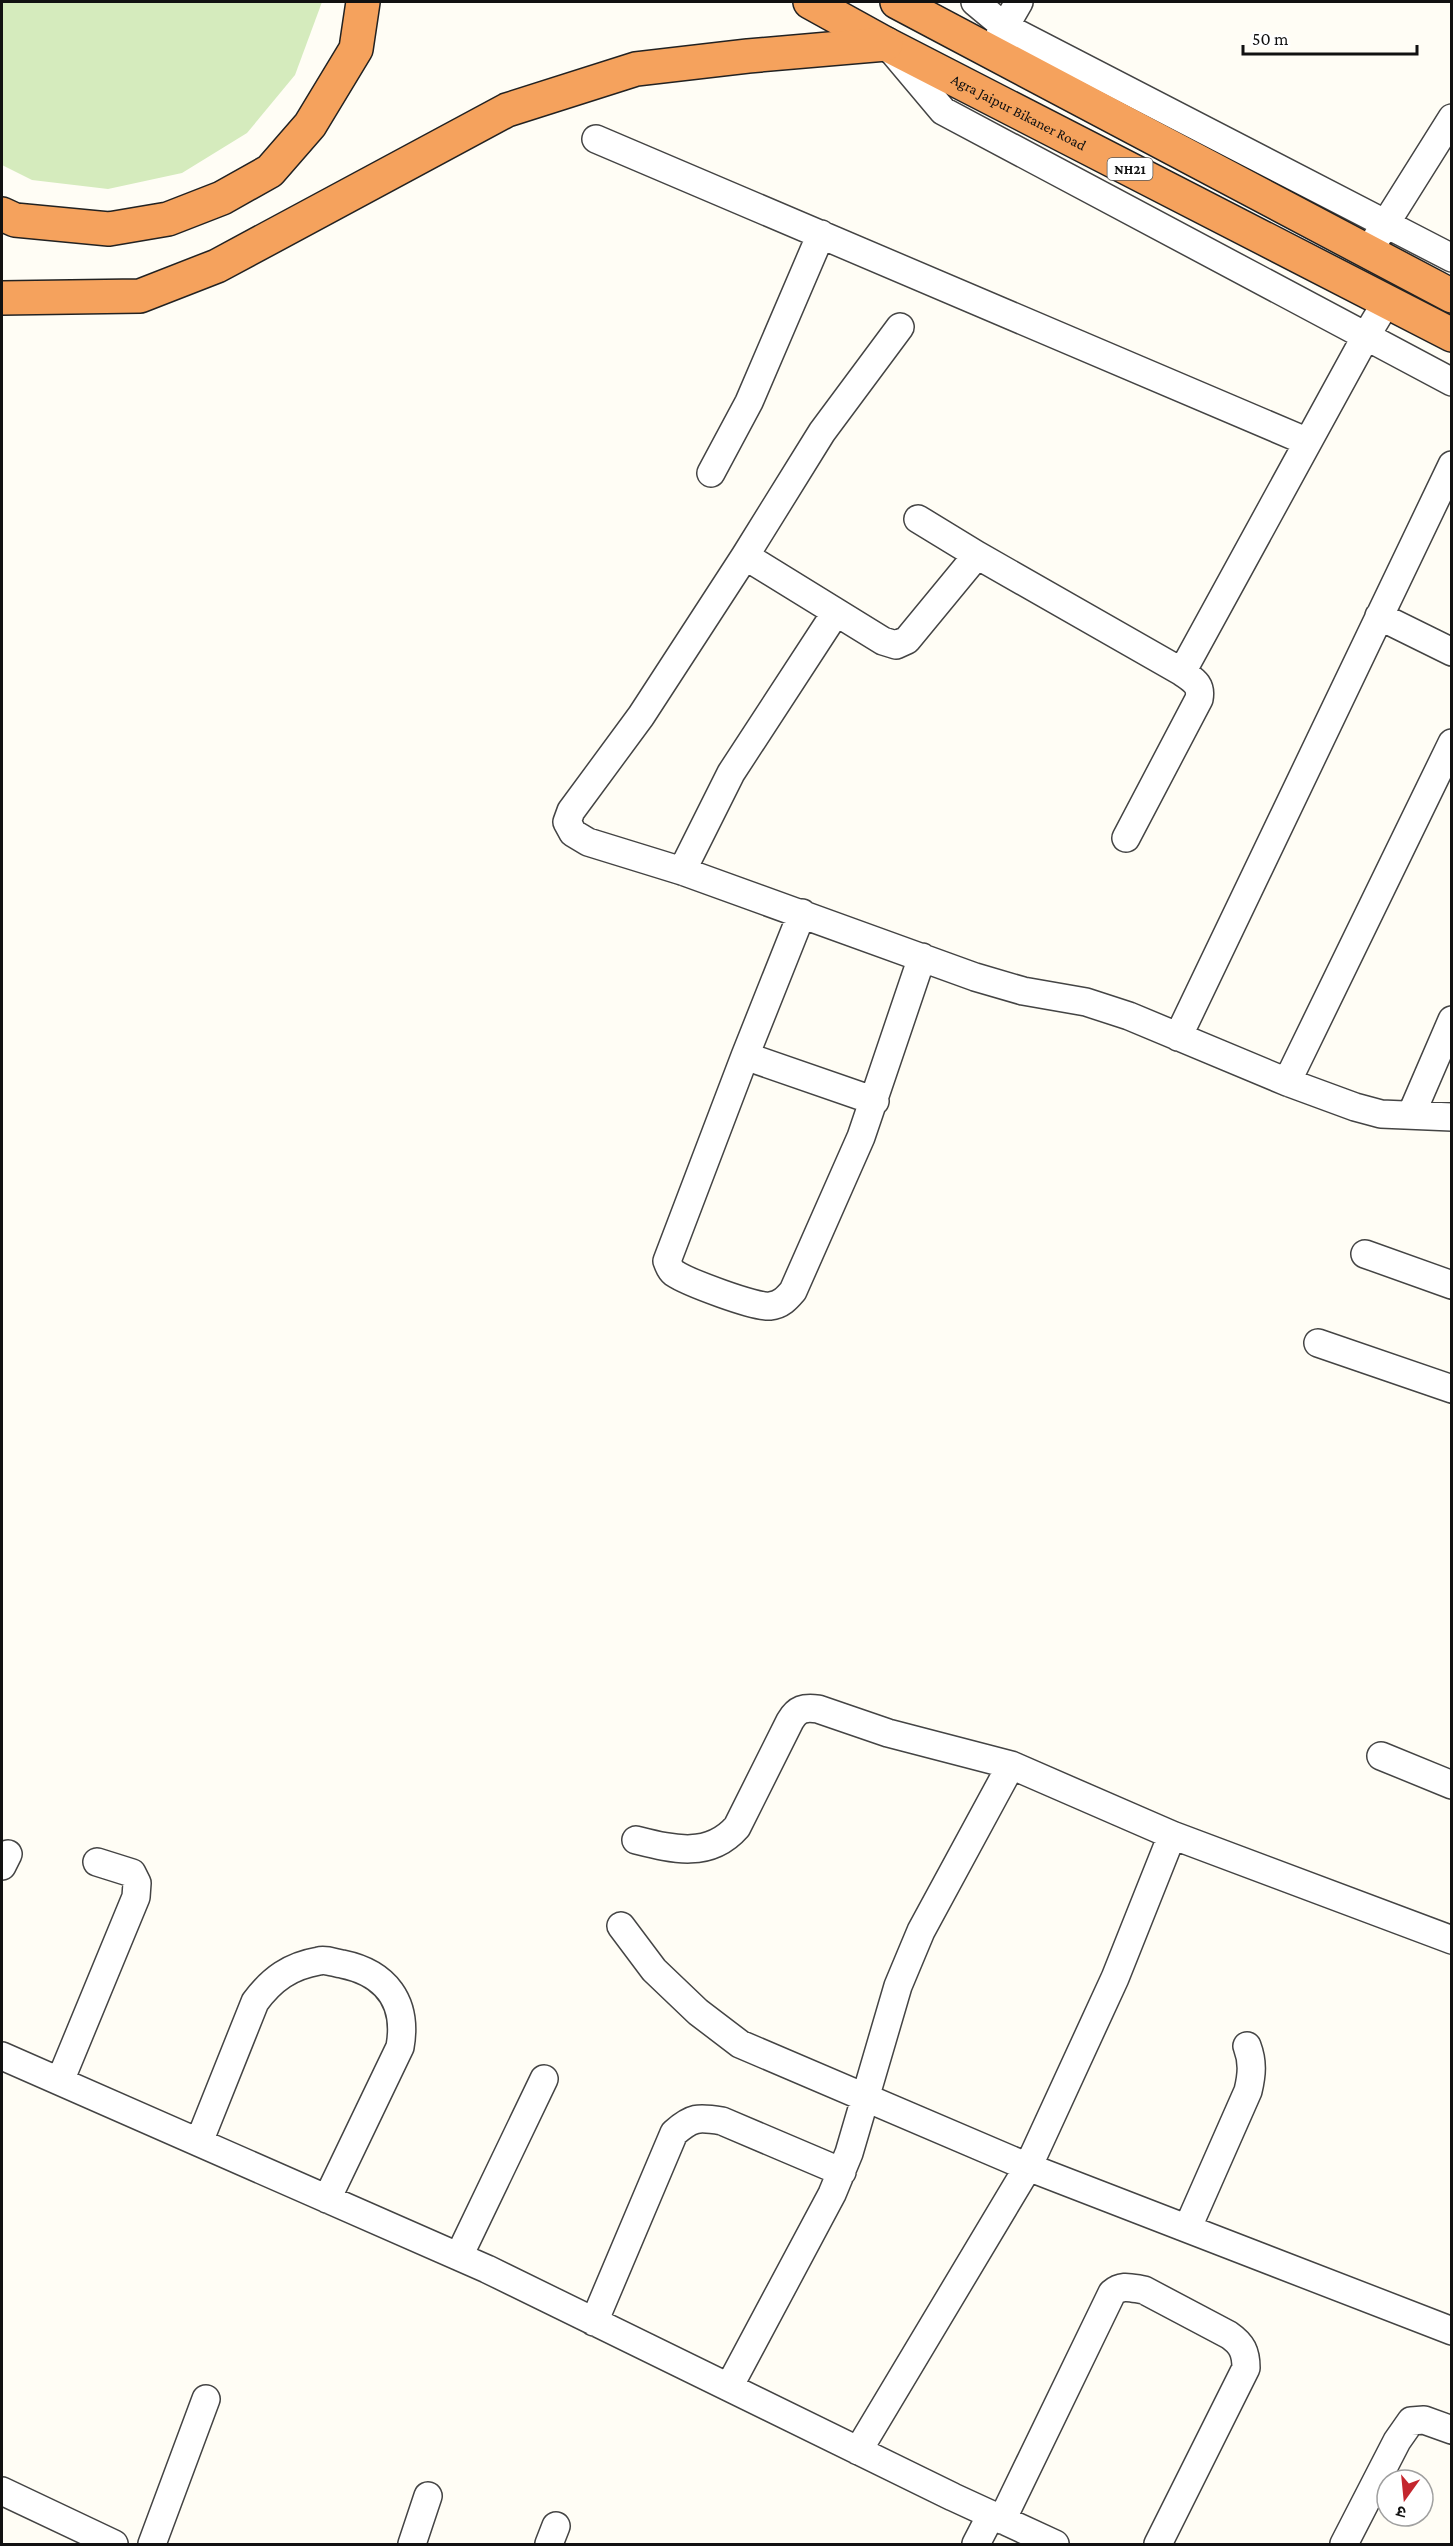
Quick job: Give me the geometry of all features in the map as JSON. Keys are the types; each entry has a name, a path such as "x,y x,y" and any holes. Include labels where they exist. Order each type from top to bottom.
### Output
{"highway":[{"path":"2,214 15,220 109,229 168,219 222,198 270,171 310,124 356,49 363,2"},
{"name":"Agra Jaipur Bikaner Road","path":"810,2 886,44 1452,334"},
{"name":"NH21","path":"897,2 998,39 1369,252 1452,296"},
{"path":"940,2 998,39"},
{"path":"2,298 140,296 218,266 507,110 636,69 886,44"}],"street":[{"path":"975,2 998,39 1386,223 1452,258"},
{"path":"998,39 1019,2"},
{"path":"886,44 944,111 1452,382"},
{"path":"1369,252 1452,118"},
{"path":"596,139 1308,442"},
{"path":"711,473 749,402 821,234"},
{"path":"1182,672 1387,301"},
{"path":"900,327 822,432 641,716 577,803 567,822 573,833 588,842 682,871 975,977 1023,991 1086,1002 1129,1016 1287,1082 1381,1114 1452,1117"},
{"path":"1178,1037 1452,465"},
{"path":"918,519 1198,683 1201,689 1199,699 1126,838"},
{"path":"745,556 883,641 896,645 907,640 977,555"},
{"path":"682,871 731,773 836,612"},
{"path":"1379,616 1452,652"},
{"path":"1287,1082 1452,743"},
{"path":"802,914 744,1056 667,1261 671,1271 683,1278 756,1305 770,1306 784,1301 793,1291 875,1101 922,957"},
{"path":"1411,1115 1452,1020"},
{"path":"744,1056 875,1101"},
{"path":"1365,1254 1452,1285"},
{"path":"1318,1343 1452,1389"},
{"path":"636,1840 685,1850 727,1838 736,1827 790,1721 796,1712 806,1707 888,1733 1011,1765 1173,1835 1452,1940"},
{"path":"1381,1756 1452,1785"},
{"path":"729,2387 842,2172 866,2099 898,1986 921,1931 1011,1765"},
{"path":"858,2451 1028,2167 1115,1978 1173,1835"},
{"path":"60,2081 136,1897 137,1882 132,1873 97,1862"},
{"path":"621,1926 654,1970 698,2012 740,2044 1028,2167 1452,2331"},
{"path":"199,2142 255,2002 270,1983 291,1970 321,1960 356,1967 381,1979 396,2001 403,2028 400,2047 327,2199"},
{"path":"1188,2227 1248,2091 1252,2074 1251,2058 1247,2046"},
{"path":"2,2056 459,2256 858,2451 1055,2544"},
{"path":"459,2256 544,2079"},
{"path":"594,2322 674,2133 687,2121 703,2118 722,2121 842,2172"},
{"path":"976,2544 997,2517 1112,2293 1119,2287 1144,2290 1229,2335 1241,2344 1246,2358 1246,2368 1158,2544"},
{"path":"152,2544 206,2399"},
{"path":"1344,2544 1397,2441 1412,2421 1424,2420 1452,2430"},
{"path":"2,2491 114,2544"},
{"path":"412,2544 428,2496"}],"green space":[{"path":"2,2 322,2 295,75 247,133 182,173 108,189 32,180 2,165"}]}
